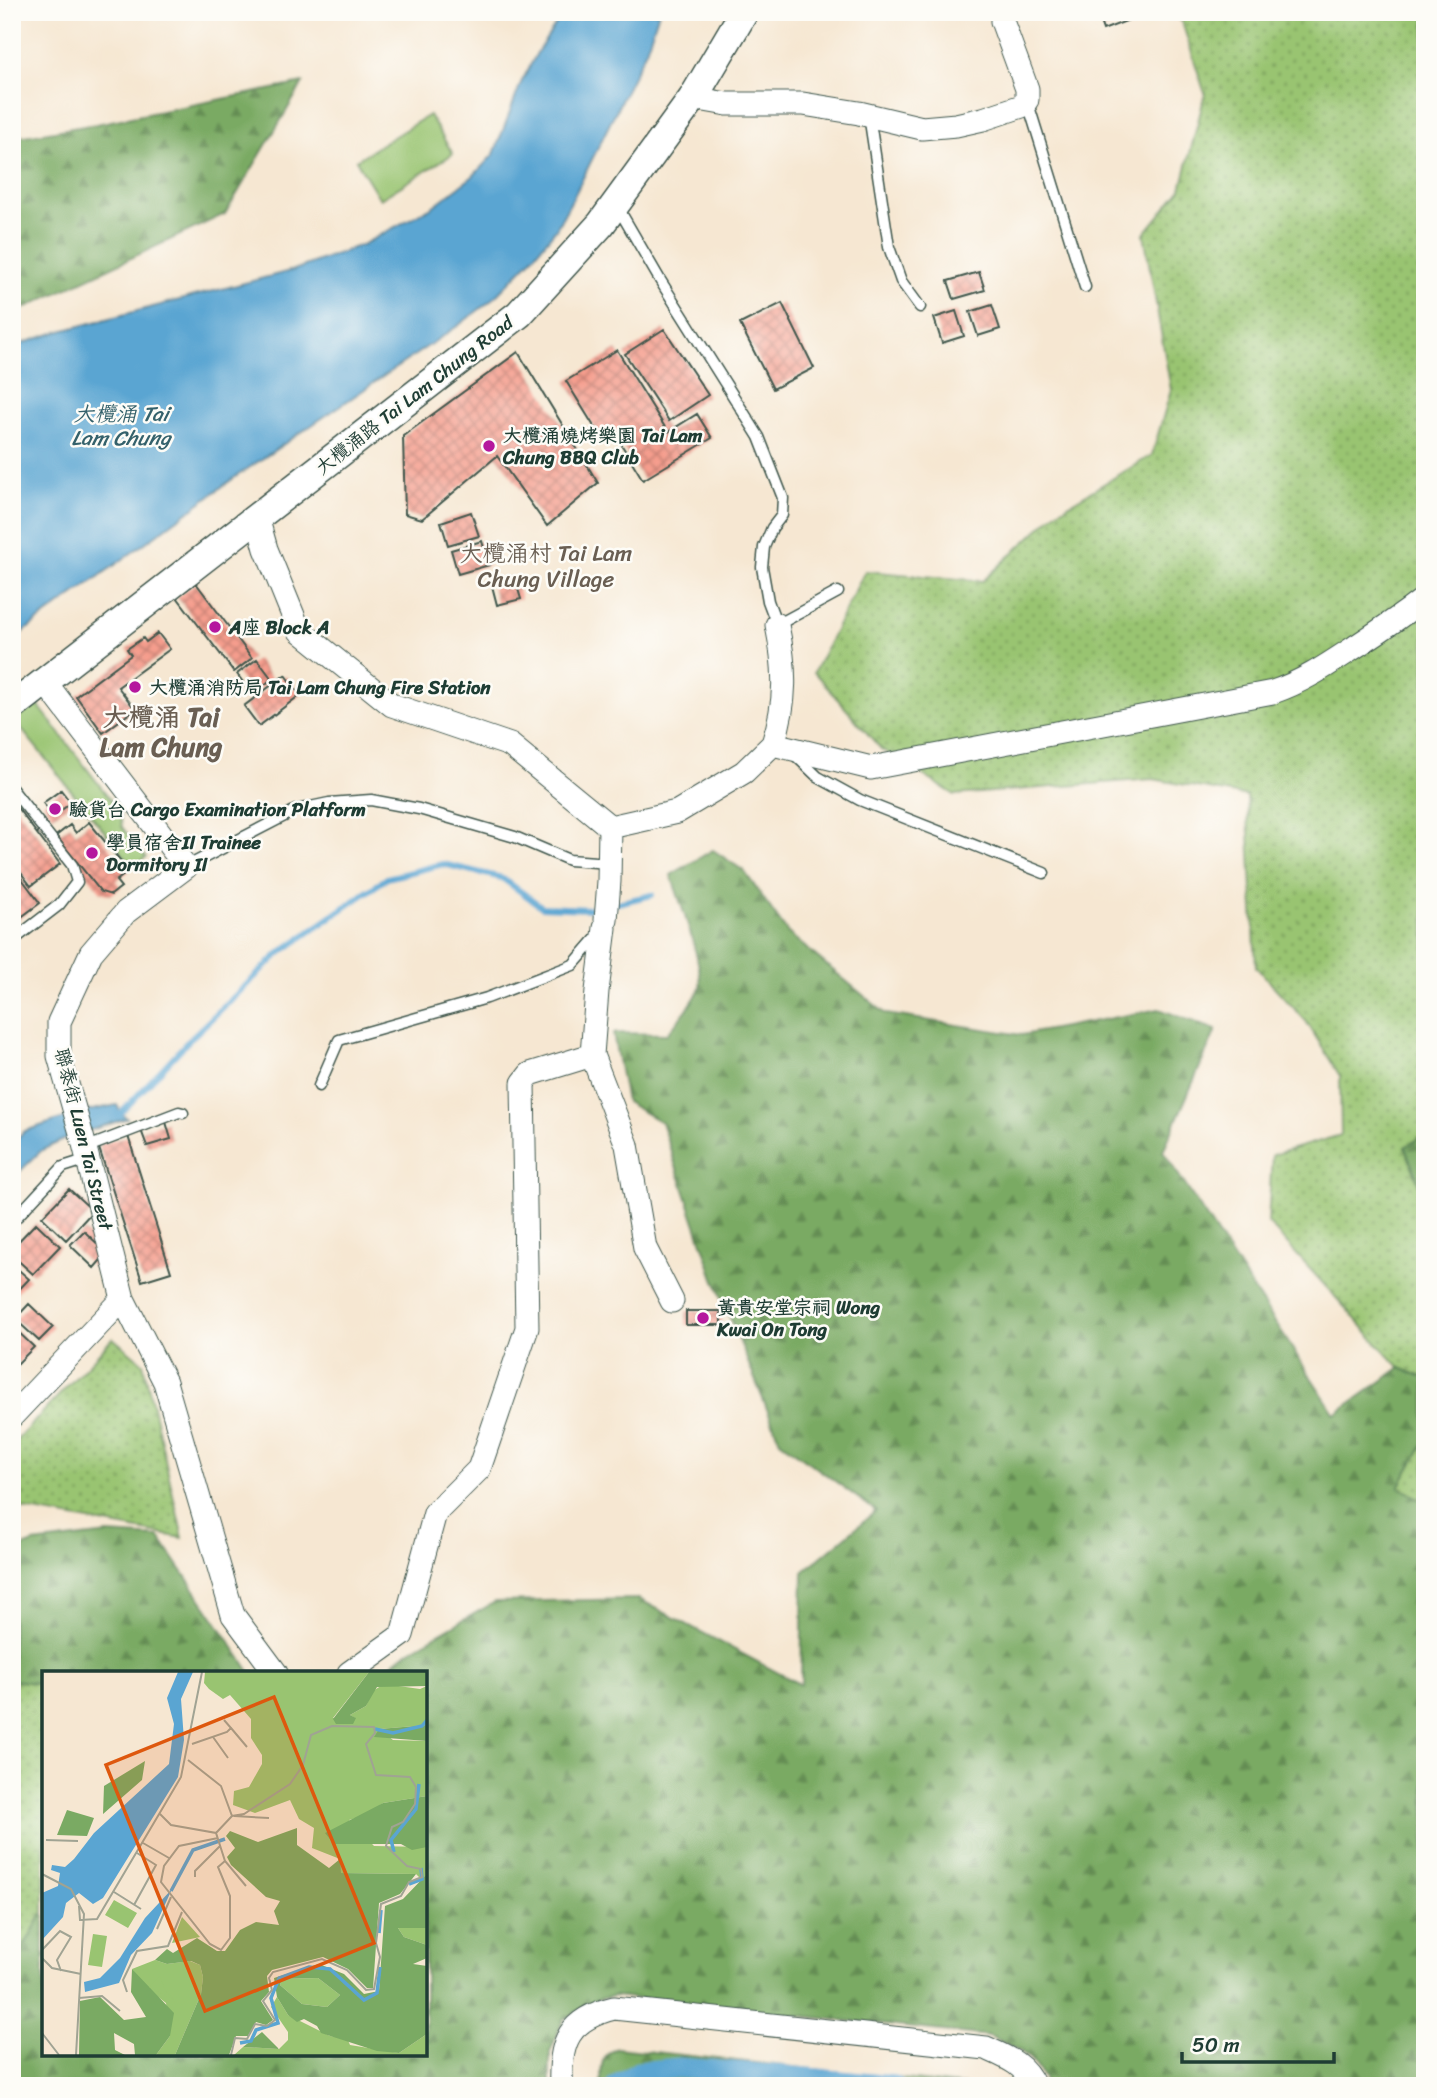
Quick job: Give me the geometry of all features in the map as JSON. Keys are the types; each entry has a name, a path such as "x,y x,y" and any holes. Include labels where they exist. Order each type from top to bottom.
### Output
{"street":[{"name":"大欖涌路 Tai Lam Chung Road","path":"12,708 519,314 601,223 693,98 744,12"},
{"path":"693,98 727,104 803,104 869,115 922,128 983,119 1022,106 1027,100 1027,89 1002,21"},
{"path":"257,517 266,549 299,630 391,705 510,745 610,827"},
{"path":"780,746 871,768 1260,695 1304,680 1425,598"},
{"path":"610,827 677,813 744,772 780,746 784,660 777,625"},
{"path":"45,682 186,867"},
{"path":"610,827 605,924 592,1055 627,1145 645,1248 672,1301"},
{"name":"聯泰街 Luen Tai Street","path":"186,867 126,912 91,953 59,1021 59,1056 122,1299 165,1382 233,1615 275,1671"},
{"path":"352,1671 402,1635 435,1513 479,1469 527,1328 523,1083 530,1074 592,1055"},
{"path":"12,1416 122,1299"},
{"path":"561,2086 562,2055 573,2028 600,2011 614,2008 986,2048 1016,2061 1031,2078 1034,2086"}],"lane":[{"path":"1027,100 1085,287"},
{"path":"869,115 889,247 901,281 920,307"},
{"path":"615,204 759,437 783,498 782,515 772,528 764,547 762,568 768,601 777,625 838,592"},
{"path":"780,746 818,777 860,800 1044,873"},
{"path":"12,789 72,865 76,881 59,905 12,941"},
{"path":"186,867 296,810 329,803 371,800 419,809 514,837 569,860 609,872"},
{"path":"319,1086 339,1040 487,998 573,965 605,924"},
{"path":"12,1222 63,1167 85,1149 178,1112 183,1113"}],"green space":[{"path":"1170,12 1425,12 1425,1135 1405,1147 1425,1200 1425,1378 1400,1368 1268,1223 1272,1155 1341,1135 1340,1076 1306,1021 1256,967 1247,796 1153,779 955,795 881,749 814,672 865,571 983,581 1058,511 1152,455 1171,390 1144,234 1181,189 1205,94 1182,22"},
{"path":"303,83 225,214 12,314 12,138"},
{"path":"429,115 453,154 380,199 356,160"},
{"path":"32,697 120,812 122,827 146,857 133,867 19,726 12,730 12,713"},
{"path":"713,850 744,871 788,933 886,1014 1022,1035 1159,1009 1216,1030 1163,1151 1335,1414 1400,1368 1425,1378 1425,1441 1399,1487 1425,1502 1425,2086 1047,2086 1031,2060 1009,2045 989,2036 614,1996 596,2000 563,2020 550,2052 550,2086 12,2086 12,1963 17,1959 42,1915 42,2056 427,2056 427,1671 383,1671 407,1652 495,1602 639,1599 801,1685 803,1572 876,1511 780,1441 714,1278 661,1122 626,1102 613,1033 667,1034 699,990 699,968 691,934 671,875"},
{"path":"1425,1135 1425,1200 1405,1147"},
{"path":"113,1338 143,1363 183,1538 12,1507 12,1445"},
{"path":"1425,1441 1425,1502 1399,1487"},
{"path":"108,1534 159,1537 250,1671 42,1671 42,1684 12,1680 12,1551 33,1543"},
{"path":"12,1680 42,1684 42,1915 17,1959 12,1963"},
{"path":"617,2048 969,2086 601,2086 604,2059"}],"water":[{"name":"大欖涌 Tai Lam Chung","path":"564,12 659,12 646,50 575,194 556,229 530,261 493,299 459,325 234,478 12,640 12,347 57,332 294,270 364,244 432,207 472,177 494,154 521,83"},
{"path":"117,1105 127,1118 70,1137 42,1150 12,1179 12,1142 25,1131 83,1112"}],"building":[{"path":"1108,12 1126,12 1129,20 1103,30 1098,16"},
{"path":"979,272 985,290 954,299 948,281"},
{"path":"782,303 814,368 773,389 740,324"},
{"path":"992,305 1000,329 978,336 970,312"},
{"path":"956,311 964,336 942,343 934,318"},
{"path":"664,329 708,395 669,421 625,354"},
{"path":"617,350 668,432 697,414 712,438 643,480 615,434 603,441 566,381"},
{"name":"大欖涌燒烤樂園 Tai Lam Chung BBQ Club","path":"518,352 598,483 547,526 497,456 422,519 405,514 403,436"},
{"path":"471,512 479,536 448,545 441,522"},
{"path":"482,541 489,565 458,574 451,550"},
{"path":"514,576 521,599 497,605 491,582"},
{"name":"A座 Block A","path":"196,583 252,658 234,672 177,597"},
{"path":"158,633 170,649 118,687 135,709 103,733 76,696 131,655 127,649 143,638 146,642"},
{"path":"257,659 272,679 252,694 237,674"},
{"path":"285,675 300,695 259,726 244,706"},
{"name":"驗貨台 Cargo Examination Platform","path":"61,790 71,803 53,816 43,803"},
{"path":"12,801 60,864 31,886 12,861"},
{"name":"學員宿舍II Trainee Dormitory II","path":"89,822 129,871 116,881 121,887 111,895 101,892 56,836 70,825 76,833"},
{"path":"16,871 40,903 12,924 12,873"},
{"path":"166,1122 171,1139 147,1146 141,1130"},
{"path":"128,1136 171,1272 142,1281 98,1145"},
{"path":"69,1189 93,1211 66,1240 42,1217"},
{"path":"36,1223 60,1246 33,1274 12,1255 12,1248"},
{"path":"84,1231 107,1253 94,1268 70,1245"},
{"path":"12,1264 29,1279 12,1297"},
{"path":"29,1304 53,1327 39,1341 15,1319"},
{"name":"黃貴安堂宗祠 Wong Kwai On Tong","path":"686,1311 721,1311 721,1325 686,1325"},
{"path":"12,1326 34,1347 12,1369"}],"waterway":[{"path":"114,1114 121,1113 190,1039 282,951 387,878 443,864 502,878 542,907 590,909 602,906"},
{"path":"613,904 652,895"},
{"path":"616,2086 638,2072 679,2068 894,2086"}],"place":[{"name":"大欖涌燒烤樂園 Tai Lam Chung BBQ Club","path":"489,446"},
{"name":"A座 Block A","path":"215,627"},
{"name":"大欖涌消防局 Tai Lam Chung Fire Station","path":"135,687"},
{"name":"驗貨台 Cargo Examination Platform","path":"55,809"},
{"name":"學員宿舍II Trainee Dormitory II","path":"92,853"},
{"name":"黃貴安堂宗祠 Wong Kwai On Tong","path":"703,1318"}],"district":[{"name":"大欖涌村 Tai Lam Chung Village","path":"546,566"},
{"name":"大欖涌 Tai Lam Chung","path":"161,732"}]}
